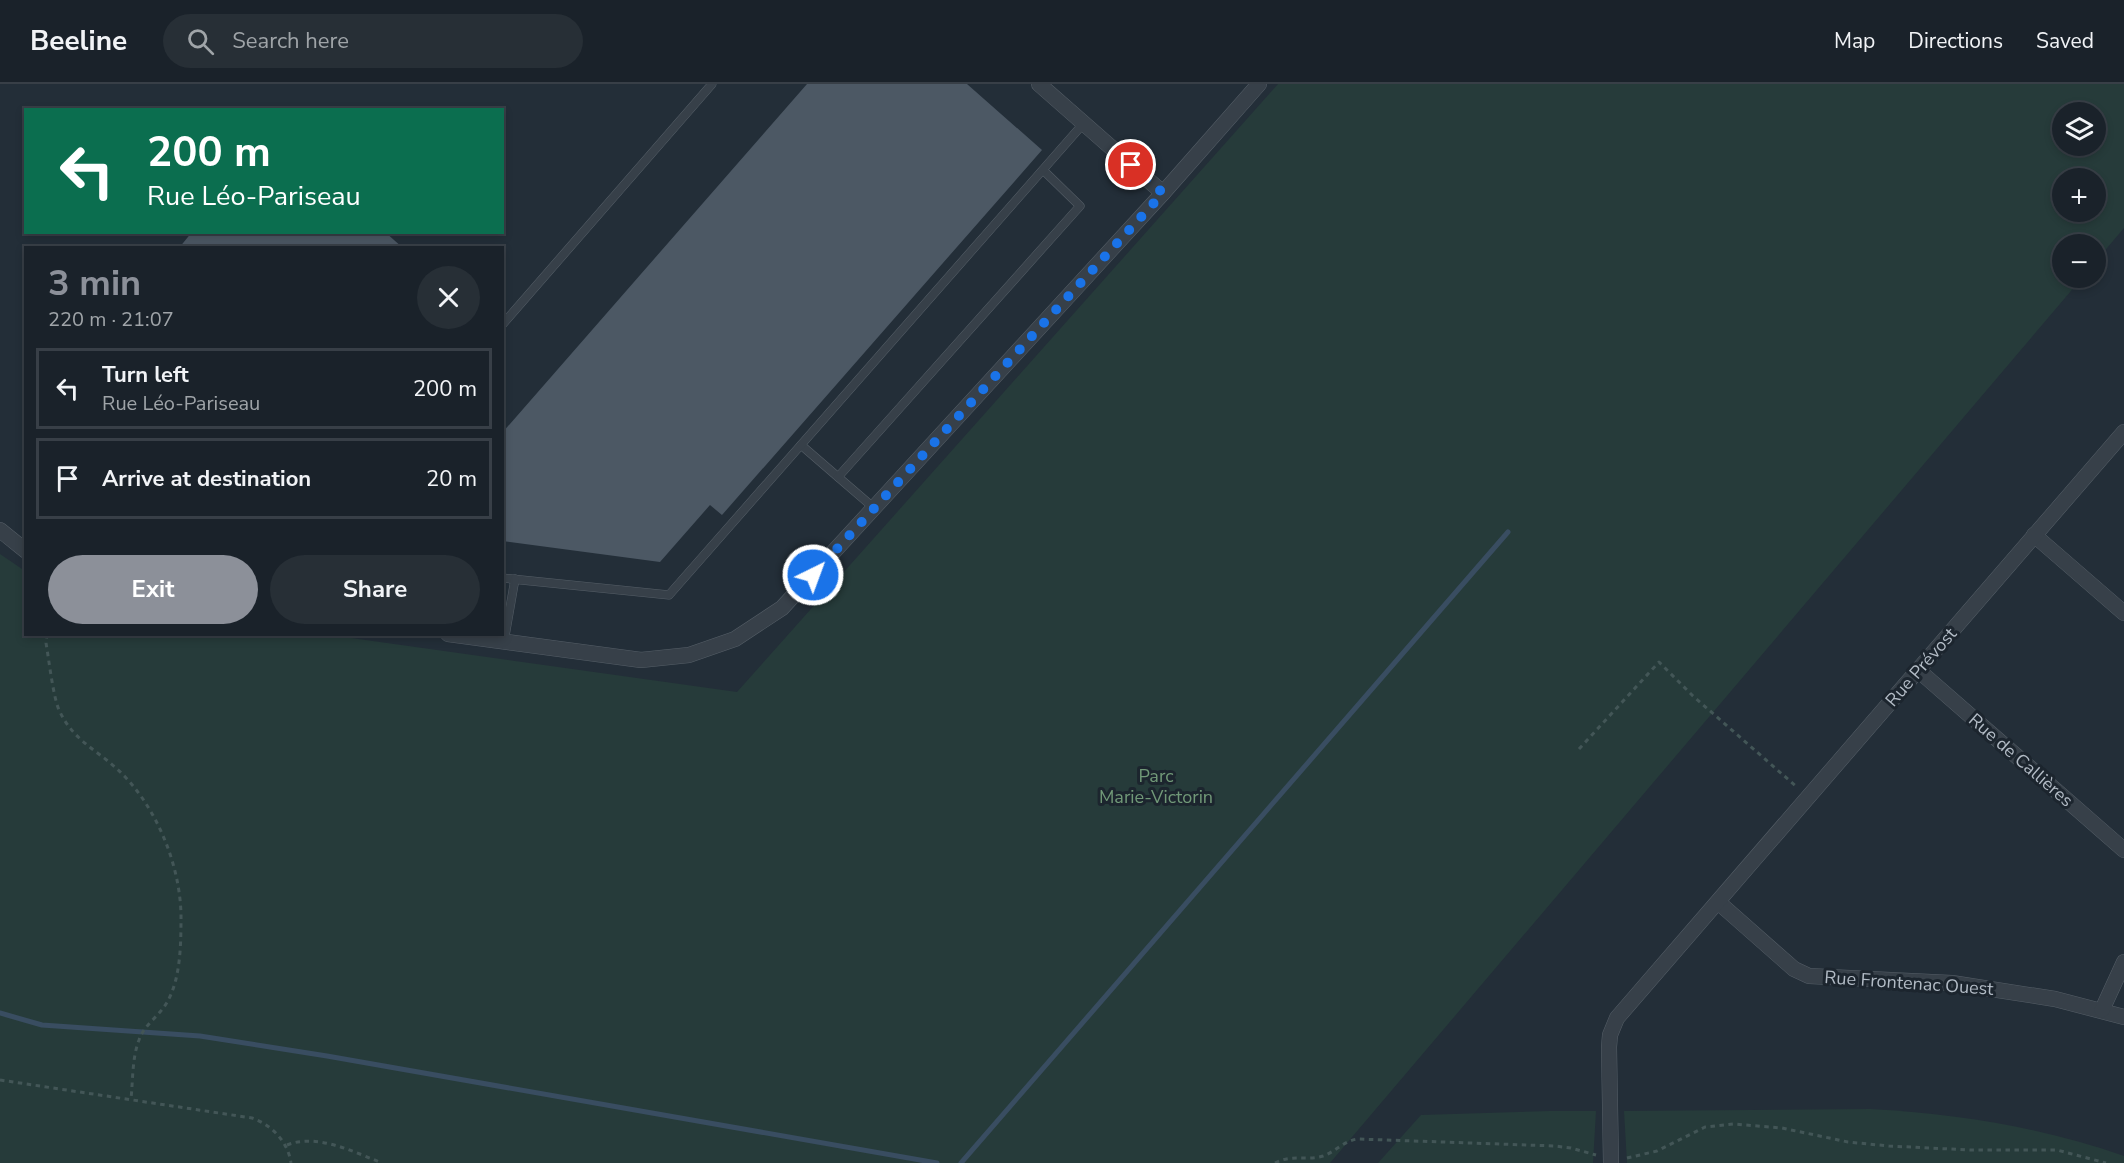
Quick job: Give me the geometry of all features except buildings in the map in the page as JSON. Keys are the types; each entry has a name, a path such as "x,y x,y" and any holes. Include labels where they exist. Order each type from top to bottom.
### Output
{"street":[{"path":"1039,84 1163,193"},
{"path":"462,636 641,660 689,655 735,639 782,608 1163,193 1259,84"},
{"name":"Rue Prévost","path":"1611,1160 1609,1047 1614,1023 2124,432"},
{"path":"0,530 24,549"},
{"path":"2034,535 2124,613"},
{"name":"Rue de Callières","path":"1918,670 2124,850"},
{"name":"Rue Frontenac Ouest","path":"1718,902 1794,969 1809,976 1953,983 2033,995 2124,1017"},
{"path":"2102,1010 2124,962"}],"lane":[{"path":"504,323 712,84"},
{"path":"504,578 669,595 1083,124"},
{"path":"838,477 1080,206 1043,170"},
{"path":"801,445 873,508"},
{"path":"504,642 515,579"}],"path":[{"path":"46,636 59,709 82,742 107,760 133,787 163,835 175,871 181,913 176,980 170,998 139,1038 131,1099"},
{"path":"1579,749 1659,662 1693,696 1808,797"},
{"path":"0,1080 260,1120 286,1145 291,1163"},
{"path":"1275,1163 1290,1157 1324,1156 1348,1141 1358,1139 1555,1146 1571,1148 1611,1160 1646,1155 1705,1127 1733,1124 1768,1126 1848,1142 1888,1146 1970,1150 2057,1150 2106,1163"},
{"path":"286,1145 305,1142 329,1144 382,1163"}],"green space":[{"name":"Parc Marie-Victorin","path":"1278,84 2124,84 2124,228 2106,249 2106,234 2052,234 2052,288 2074,288 1330,1163 0,1163 0,554 24,570 24,636 337,636 737,692"},
{"path":"1870,1109 1967,1118 2030,1130 2124,1156 2124,1163 1627,1163 1624,1111"},
{"path":"1596,1111 1593,1163 1378,1163 1421,1115"}],"waterway":[{"path":"961,1163 1508,532"},
{"path":"0,1013 42,1025 200,1036 327,1056 937,1163"}],"route":[{"path":"813,575 1163,193 1131,165"}]}
